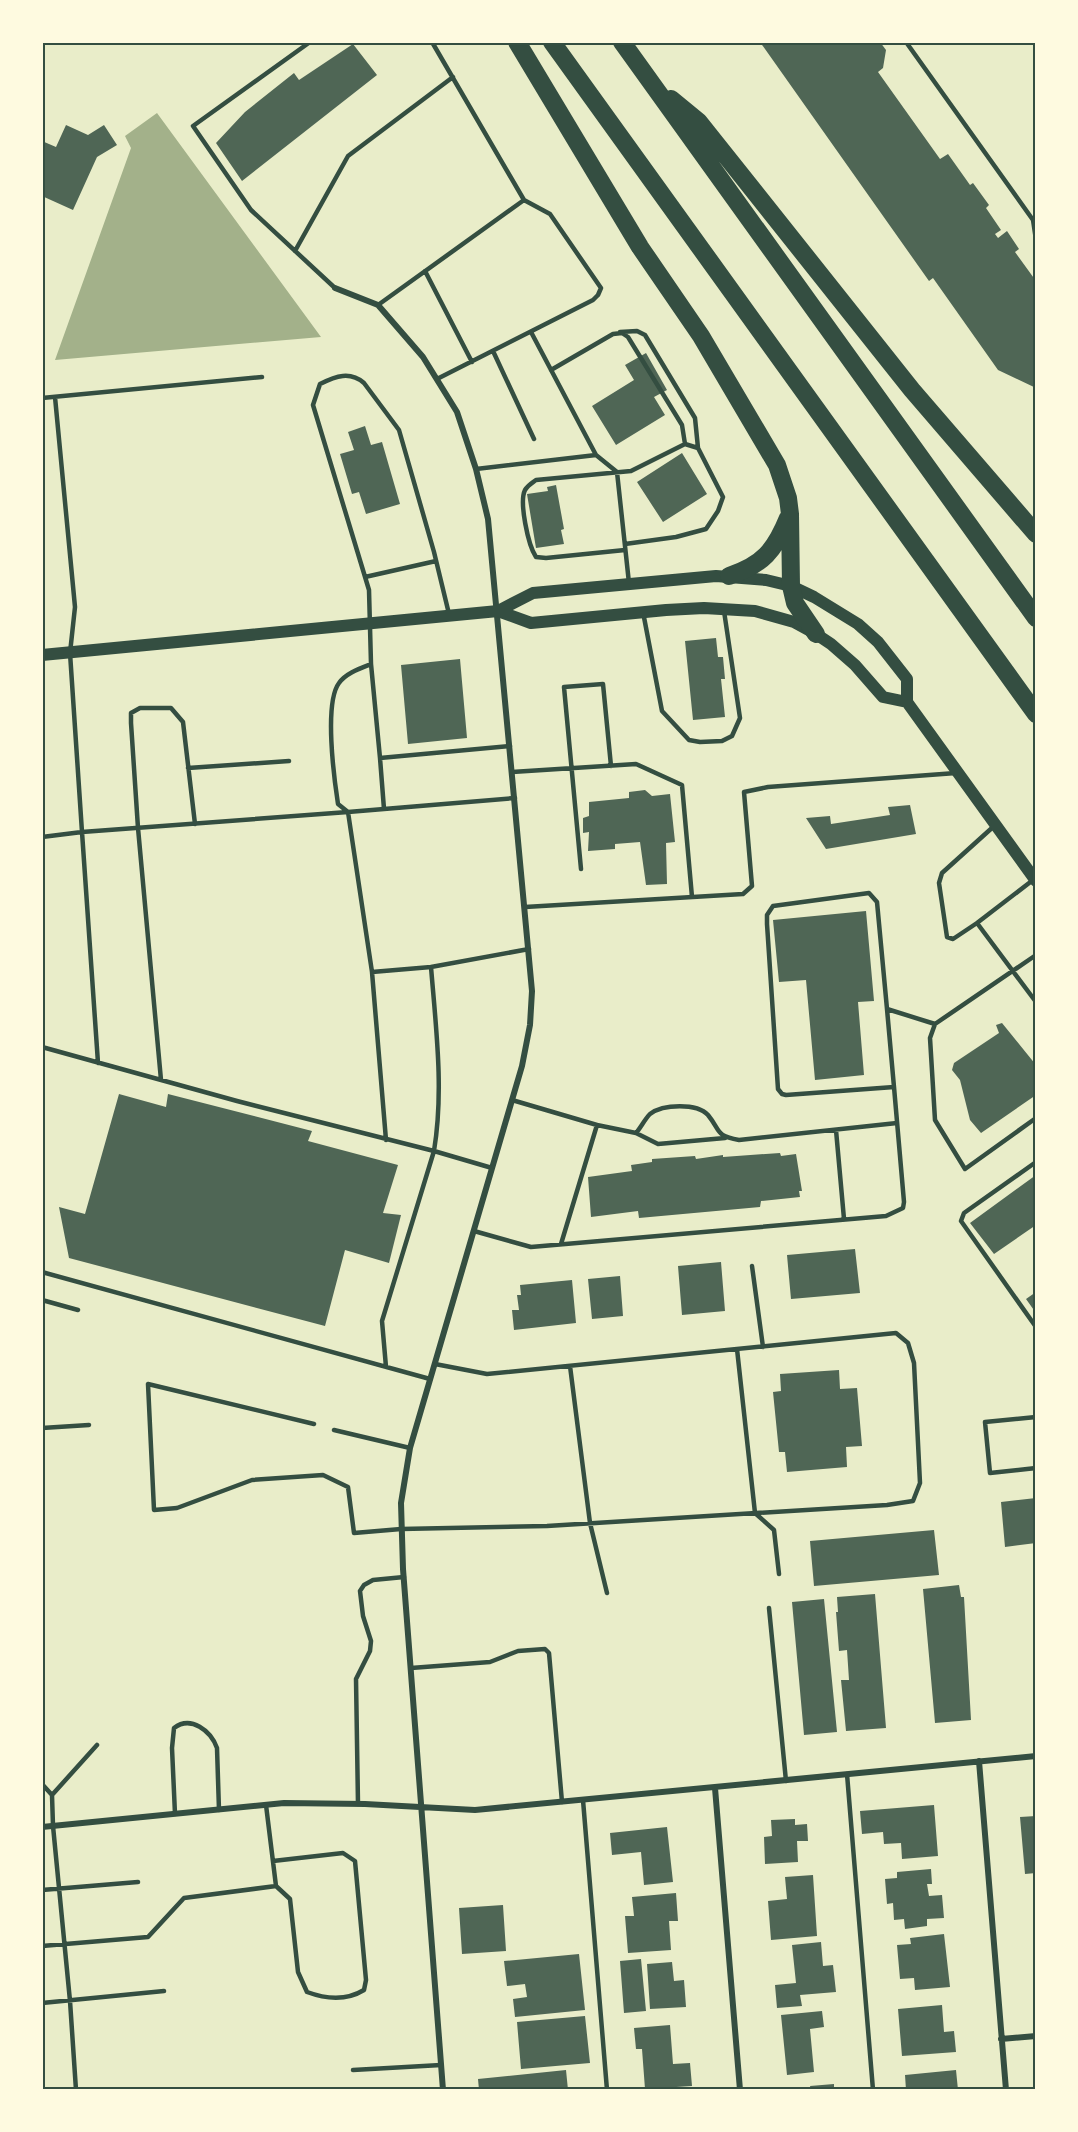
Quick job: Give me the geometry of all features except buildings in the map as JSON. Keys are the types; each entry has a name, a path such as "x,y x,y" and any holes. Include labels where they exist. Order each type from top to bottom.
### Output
{"highway":[{"path":"517,42 640,247 701,336 777,465 790,514 791,586 795,603 816,634"},
{"path":"552,42 1036,714"},
{"path":"622,42 1036,618"},
{"path":"650,80 699,122 912,390 1036,534"},
{"path":"729,576 749,570 771,552 790,514"}],"main road":[{"path":"42,655 498,611 533,593 629,584 729,576 754,578 791,586 833,607 858,624 878,642 907,679 907,702 1035,880"},
{"path":"498,611 531,623 643,612 724,609 771,614 794,622 831,644 855,665 883,697 907,702"}],"street":[{"path":"335,288 378,305 423,357 457,412 476,469 488,519 498,611 532,991 530,1025 522,1066 410,1448 401,1503 404,1577 443,2090"},
{"path":"42,1827 284,1803 475,1810 1036,1756"},
{"path":"980,1761 1006,2090"},
{"path":"715,1788 740,2090"},
{"path":"1001,2039 1036,2036"}],"lane":[{"path":"310,42 192,126 251,210 335,288"},
{"path":"432,42 524,200 550,214 601,288 593,300 437,379"},
{"path":"906,42 1034,221 1036,240"},
{"path":"295,251 348,156 453,77"},
{"path":"378,305 524,200"},
{"path":"425,271 472,362"},
{"path":"551,370 613,334 629,330 645,335 695,418 698,448 723,497 718,511 706,529 625,547 546,558 536,557 530,549 526,532 524,492 529,484 548,478 631,471 685,444 698,448"},
{"path":"531,332 596,455 617,472 629,584"},
{"path":"619,332 628,337 682,425 685,444"},
{"path":"493,351 534,439"},
{"path":"384,809 371,664 369,590 313,405 320,384 335,376 357,377 399,430 449,616"},
{"path":"42,398 262,377"},
{"path":"55,397 75,607 70,653 98,1063"},
{"path":"476,469 596,455"},
{"path":"366,578 436,561"},
{"path":"643,612 662,711 689,740 700,742 722,741 732,736 740,718 724,609"},
{"path":"371,664 343,678 332,697 334,777 338,804 348,812 372,972 386,1140"},
{"path":"581,869 564,687 603,684 610,766"},
{"path":"161,1080 138,828 131,713 140,708 171,708 183,722 195,824"},
{"path":"380,758 510,746"},
{"path":"188,768 289,761"},
{"path":"512,772 636,764 682,785 692,897"},
{"path":"525,907 743,894 752,886 744,792 800,784 958,773"},
{"path":"42,837 515,798"},
{"path":"995,825 942,873 939,883 947,937 953,939 1035,880"},
{"path":"474,1231 531,1247 886,1216 903,1208 904,1202 894,1087 887,1009 877,902 869,894 861,894 774,906 767,915 767,924 778,1089 786,1095 894,1087"},
{"path":"977,923 1036,1002"},
{"path":"372,972 431,967 529,950"},
{"path":"1036,955 935,1024 930,1038 934,1120 965,1169 1036,1118"},
{"path":"386,1367 382,1321 434,1151 439,1121 431,967"},
{"path":"887,1009 935,1024"},
{"path":"42,1047 492,1168"},
{"path":"512,1100 597,1125 636,1133 658,1144 725,1138 739,1140 897,1123"},
{"path":"636,1133 649,1115 662,1108 674,1106 699,1109 707,1114 725,1138"},
{"path":"561,1244 597,1125"},
{"path":"836,1130 844,1219"},
{"path":"1036,1162 964,1213 961,1221 1036,1327"},
{"path":"752,1266 763,1347"},
{"path":"42,1272 430,1379"},
{"path":"42,1300 78,1310"},
{"path":"314,1425 148,1384 154,1510 177,1509 252,1480 323,1475 348,1487 354,1533 590,1523 886,1505 914,1501 920,1484 914,1363 908,1343 896,1333 487,1374 435,1364"},
{"path":"737,1349 755,1513 774,1530 778,1574"},
{"path":"570,1366 590,1523 607,1593"},
{"path":"1036,1417 986,1422 990,1473 1036,1468"},
{"path":"42,1428 89,1425"},
{"path":"334,1430 410,1448"},
{"path":"358,1804 356,1678 370,1651 371,1641 363,1616 360,1591 364,1585 373,1580 404,1577"},
{"path":"769,1608 786,1781"},
{"path":"411,1668 490,1662 518,1651 545,1650 549,1653 562,1802"},
{"path":"175,1814 172,1748 174,1728 182,1722 193,1722 214,1739 217,1748 219,1810"},
{"path":"52,1795 97,1745"},
{"path":"847,1774 873,2090"},
{"path":"42,1784 52,1795 76,2090"},
{"path":"583,1800 607,2090"},
{"path":"266,1805 276,1886 290,1899 298,1972 307,1992 324,1998 353,1996 364,1990 366,1980 355,1861 343,1853 273,1861"},
{"path":"42,1890 138,1882"},
{"path":"42,1946 148,1937 184,1898 276,1886"},
{"path":"42,2003 165,1991"},
{"path":"353,2070 441,2065"}],"shaded area":[{"path":"157,113 321,337 55,360 131,148 125,136"}]}
